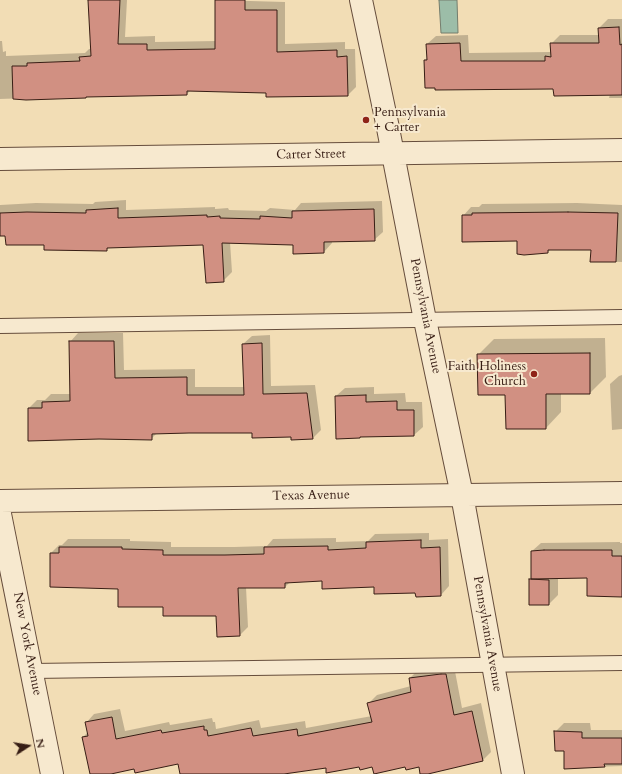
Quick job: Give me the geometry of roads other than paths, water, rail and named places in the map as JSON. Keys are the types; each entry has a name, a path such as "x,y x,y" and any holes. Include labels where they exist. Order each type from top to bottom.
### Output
{"street":[{"name":"Pennsylvania Avenue","path":"361,0 425,320 462,495 513,774"},
{"name":"Carter Street","path":"0,159 622,150"},
{"name":"Texas Avenue","path":"0,501 622,493"},
{"name":"New York Avenue","path":"0,514 52,774"}],"lane":[{"path":"0,326 622,318"},
{"path":"32,671 622,663"}],"place":[{"name":"Pennsylvania + Carter","path":"366,120"},
{"name":"Faith Holiness Church","path":"534,374"}]}
